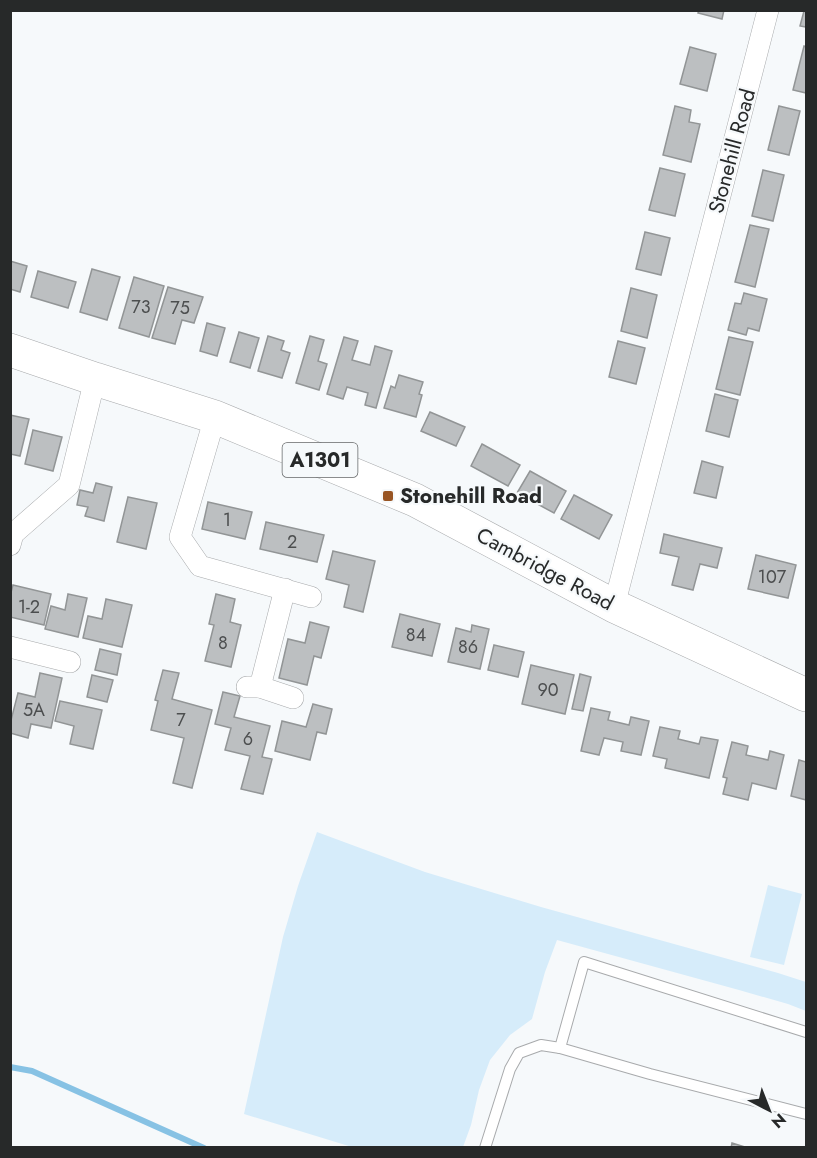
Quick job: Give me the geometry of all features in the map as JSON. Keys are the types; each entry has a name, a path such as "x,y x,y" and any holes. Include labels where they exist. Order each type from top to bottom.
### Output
{"main road":[{"name":"Cambridge Road","path":"10,350 214,417 415,500 614,606 807,695"}],"street":[{"name":"Stonehill Road","path":"614,606 768,10"},
{"path":"10,544 14,534 69,485 95,379"},
{"path":"214,417 180,537 200,566 311,597"},
{"path":"285,589 253,687 293,698"},
{"path":"10,647 70,662"}],"lane":[{"path":"560,1048 584,962 807,1032"},
{"path":"485,1148 510,1070 519,1053 541,1045 560,1048 650,1074 807,1114"}],"shaded area":[{"path":"317,832 425,872 806,982 806,1011 739,990 557,940 532,1019 510,1035 490,1060 463,1147 352,1147 244,1114 283,937"},
{"path":"768,885 802,894 784,965 750,957"}],"building":[{"path":"699,10 724,10 722,19 698,13"},
{"path":"804,11 806,11 806,27 800,26"},
{"path":"804,46 806,47 806,93 793,90"},
{"path":"690,47 716,54 707,91 680,84"},
{"path":"675,106 691,110 689,122 700,124 691,162 663,155"},
{"path":"779,106 800,111 789,155 768,150"},
{"path":"660,168 685,174 675,216 649,210"},
{"path":"763,170 784,175 773,221 752,216"},
{"path":"750,225 769,229 755,287 735,282"},
{"path":"645,232 670,238 661,275 636,269"},
{"path":"10,261 27,266 20,292 10,289"},
{"path":"92,269 120,277 107,320 80,312"},
{"path":"38,271 76,282 68,308 31,297"},
{"path":"134,277 164,286 149,337 119,328"},
{"path":"168,287 203,297 194,323 182,320 175,344 152,338"},
{"path":"631,288 657,295 647,338 621,331"},
{"path":"744,293 767,299 759,331 748,328 746,335 728,330 735,303 741,304"},
{"path":"207,323 225,328 217,356 200,351"},
{"path":"239,332 259,338 250,368 230,362"},
{"path":"268,336 284,341 281,350 290,353 282,378 258,371"},
{"path":"310,336 324,340 318,361 327,364 319,390 296,383"},
{"path":"344,337 358,341 352,360 370,365 375,346 392,351 376,408 365,405 368,393 347,387 343,399 327,394"},
{"path":"729,337 753,342 740,395 716,389"},
{"path":"618,341 645,348 636,384 609,377"},
{"path":"399,375 423,382 416,417 384,408 391,386 395,388"},
{"path":"715,394 738,400 729,437 706,431"},
{"path":"430,412 465,427 456,446 421,431"},
{"path":"10,415 29,419 20,456 10,454"},
{"path":"33,430 62,437 53,471 25,464"},
{"path":"482,444 520,465 508,486 471,466"},
{"path":"702,461 723,467 716,498 694,493"},
{"path":"530,471 566,491 554,513 517,493"},
{"path":"96,483 112,487 104,521 85,516 88,507 77,505 80,490 93,493"},
{"path":"574,495 612,515 599,539 561,519"},
{"path":"128,497 157,503 146,549 117,542"},
{"path":"208,502 252,512 245,539 202,529"},
{"path":"266,522 324,535 317,562 260,549"},
{"path":"664,534 722,548 717,568 700,564 693,590 672,585 679,557 660,553"},
{"path":"333,551 375,561 363,612 344,607 349,585 326,579"},
{"path":"756,555 796,565 788,598 748,589"},
{"path":"13,585 51,594 44,625 10,617 10,596"},
{"path":"68,594 87,598 78,637 45,629 51,606 65,610"},
{"path":"216,594 235,599 230,622 241,625 231,667 205,661 214,625 209,624"},
{"path":"106,599 132,605 122,647 83,638 88,616 102,619"},
{"path":"400,614 440,624 432,656 392,647"},
{"path":"310,622 329,627 321,658 314,656 307,685 279,678 288,639 305,643"},
{"path":"472,625 489,629 480,669 448,662 456,628 471,632"},
{"path":"494,645 524,652 518,677 488,670"},
{"path":"100,649 121,654 117,675 95,670"},
{"path":"531,665 574,675 565,714 522,704"},
{"path":"163,670 179,673 172,699 212,710 192,788 173,783 184,738 151,730 158,701 155,700"},
{"path":"40,673 62,678 51,728 31,724 28,738 10,733 18,693 35,697"},
{"path":"580,674 591,677 583,711 572,709"},
{"path":"92,675 113,680 107,702 87,697"},
{"path":"223,692 240,696 234,717 270,726 262,757 272,759 263,794 241,789 250,756 225,750 231,728 215,724"},
{"path":"60,701 102,710 93,749 70,744 74,726 55,721"},
{"path":"313,704 332,709 326,734 317,732 310,760 275,751 282,721 306,727"},
{"path":"591,708 610,712 608,720 629,725 631,717 649,721 641,755 621,751 623,742 604,738 599,755 581,751"},
{"path":"660,727 680,731 678,739 699,744 701,737 718,740 709,778 665,768 667,759 653,756"},
{"path":"732,742 748,746 746,755 768,760 770,751 784,755 776,789 752,783 748,800 723,794 727,778 723,777"},
{"path":"799,760 806,762 806,800 791,796"},
{"path":"732,1143 748,1148 731,1148"}],"waterway":[{"path":"10,1067 32,1071 204,1148"}],"place":[{"name":"Stonehill Road","path":"388,496"}]}
